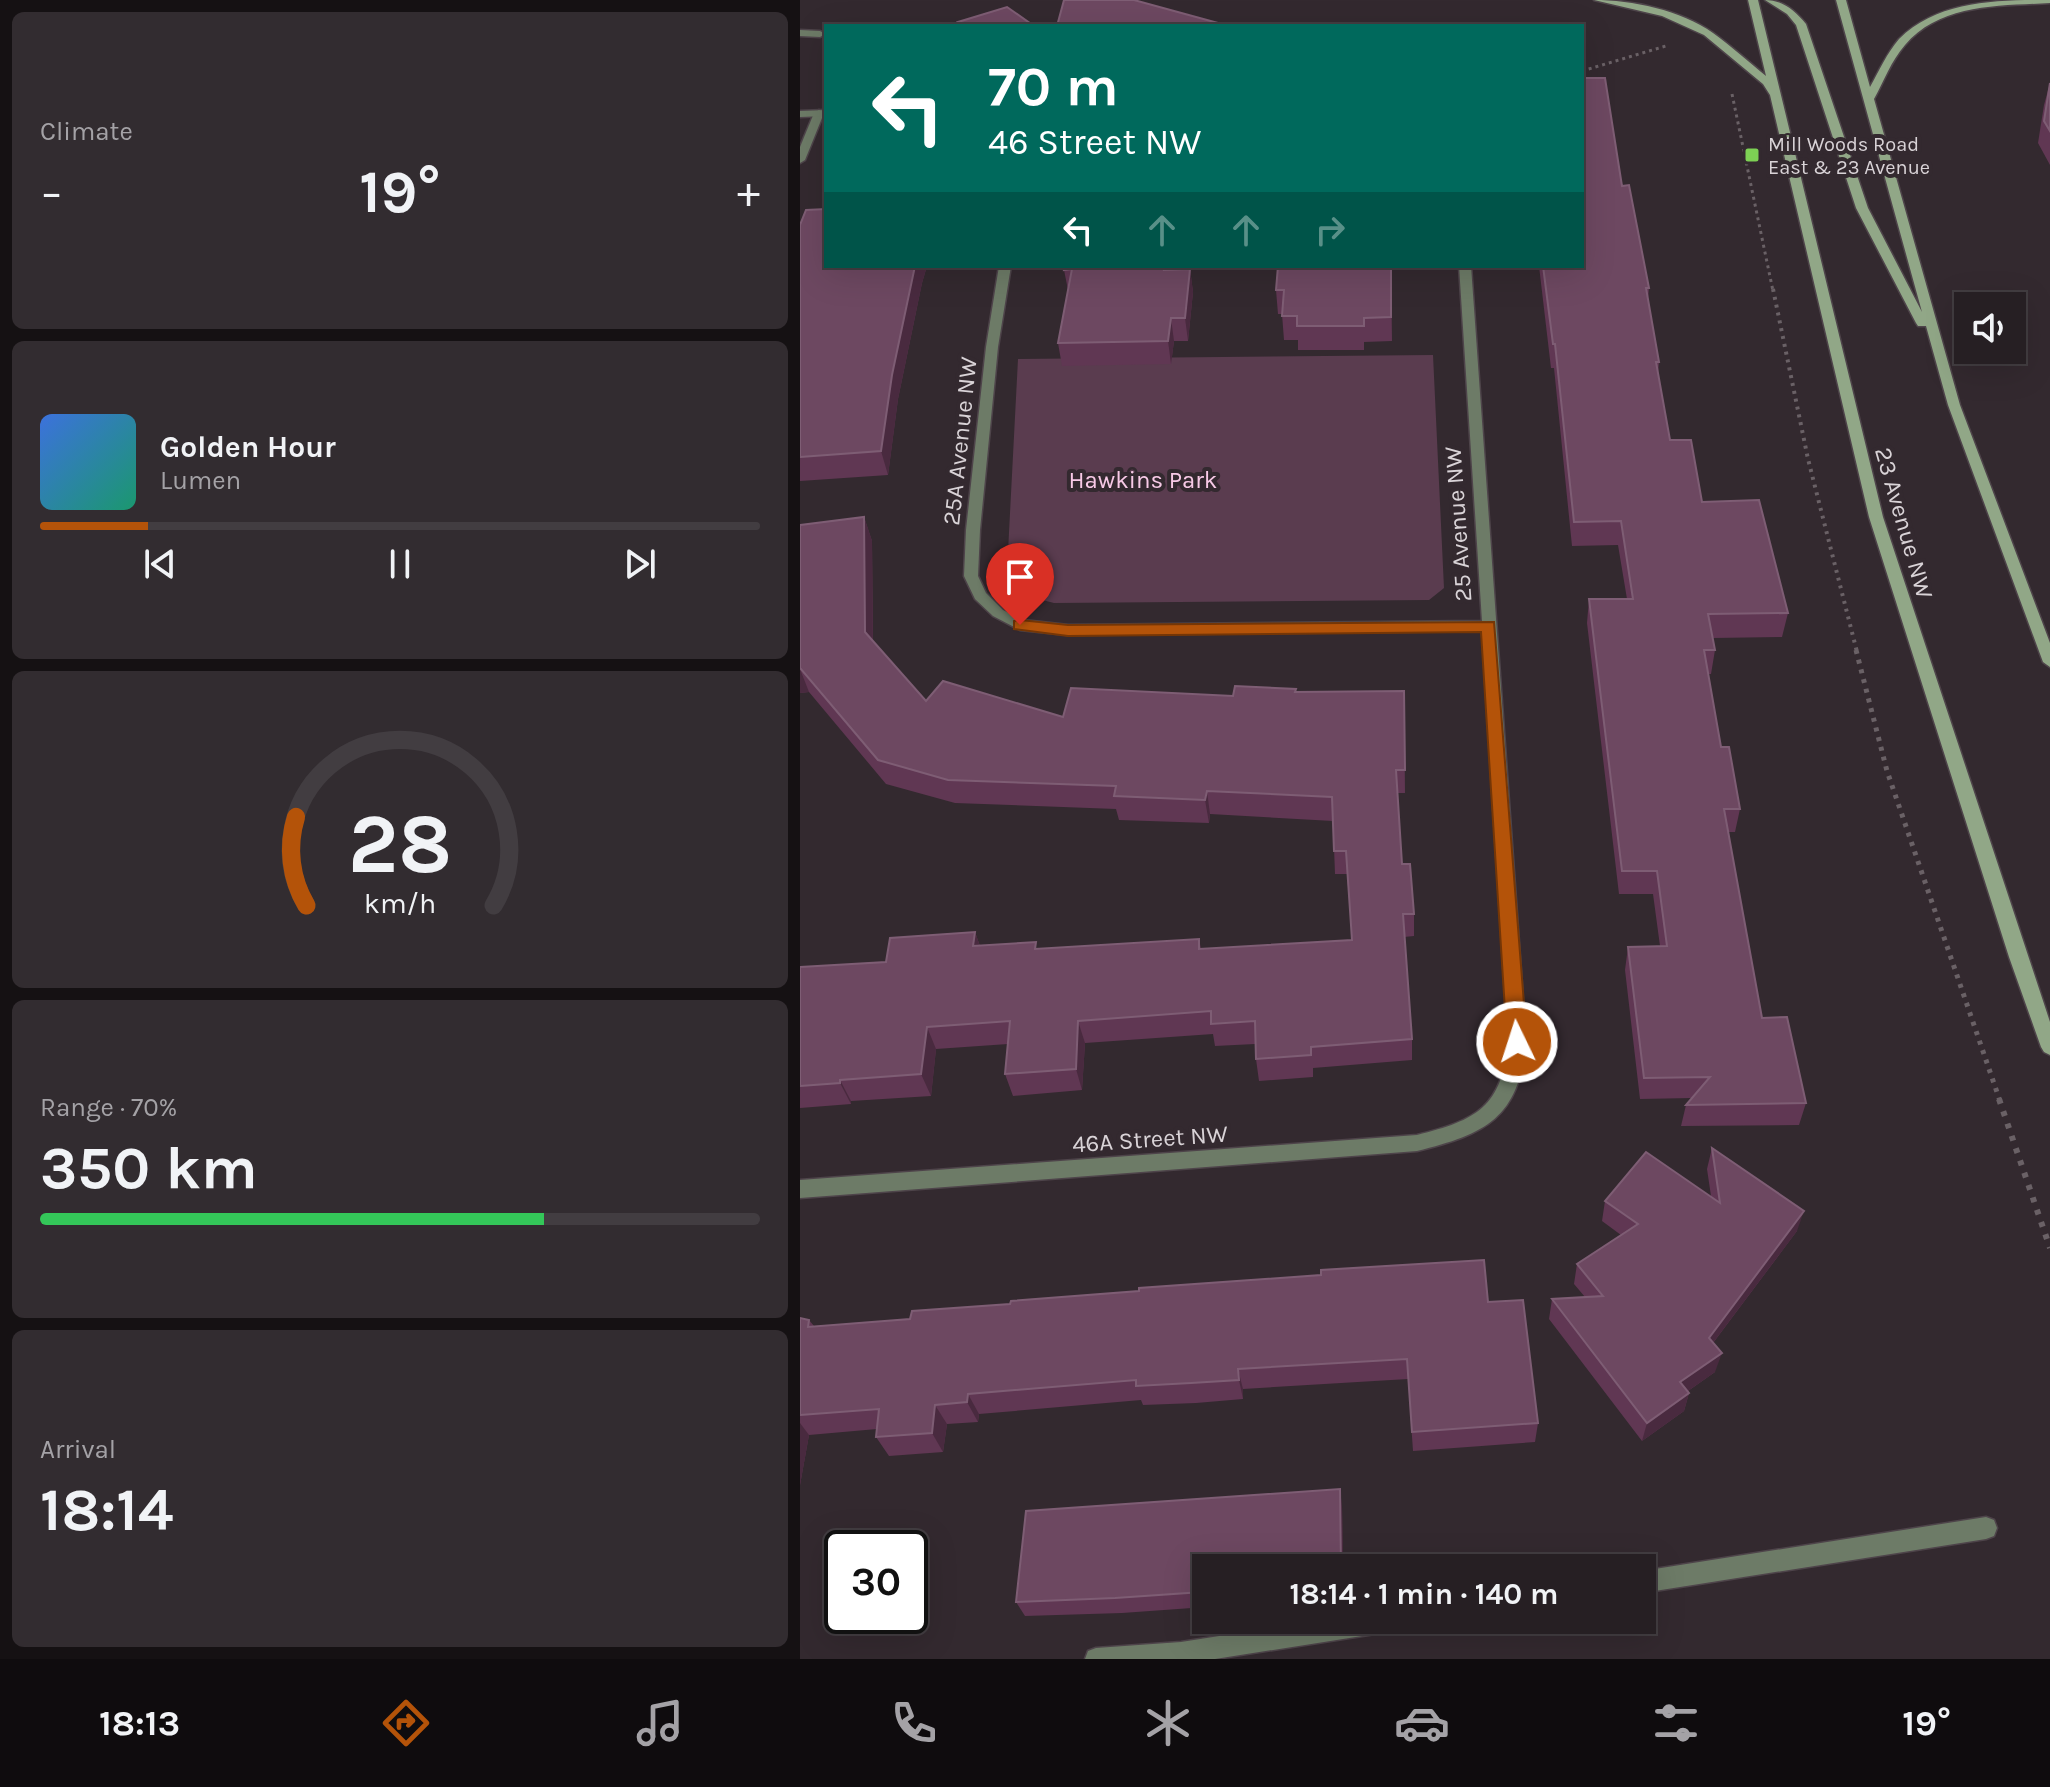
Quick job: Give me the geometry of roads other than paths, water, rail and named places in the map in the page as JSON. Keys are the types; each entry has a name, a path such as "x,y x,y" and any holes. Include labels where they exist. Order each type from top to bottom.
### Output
{"main road":[{"path":"1599,0 1665,14 1707,33 1767,82 1777,102"},
{"name":"23 Avenue NW","path":"1753,0 1876,517 2050,1047"},
{"path":"1770,0 1790,12 1801,24 1862,208 1937,353"},
{"path":"1841,0 1937,353 1987,497 2050,662"},
{"path":"1868,100 1902,41 1933,15 1969,7 2050,0"}],"street":[{"path":"800,33 820,34"},
{"path":"800,114 823,113 800,160"},
{"name":"25A Avenue NW","path":"1005,268 992,347 971,576 980,596 998,613 1020,625 1068,630 1488,626"},
{"name":"25 Avenue NW","path":"1465,268 1517,1042 1513,1078 1496,1109"},
{"name":"46A Street NW","path":"800,1189 1417,1143 1452,1136 1496,1109"},
{"path":"1656,1580 1986,1528"},
{"path":"1096,1659 1181,1653 1304,1634"}],"place":[{"name":"Mill Woods Road East & 23 Avenue","path":"1752,155"}],"park label":[{"name":"Hawkins Park","path":"1143,480"}]}
